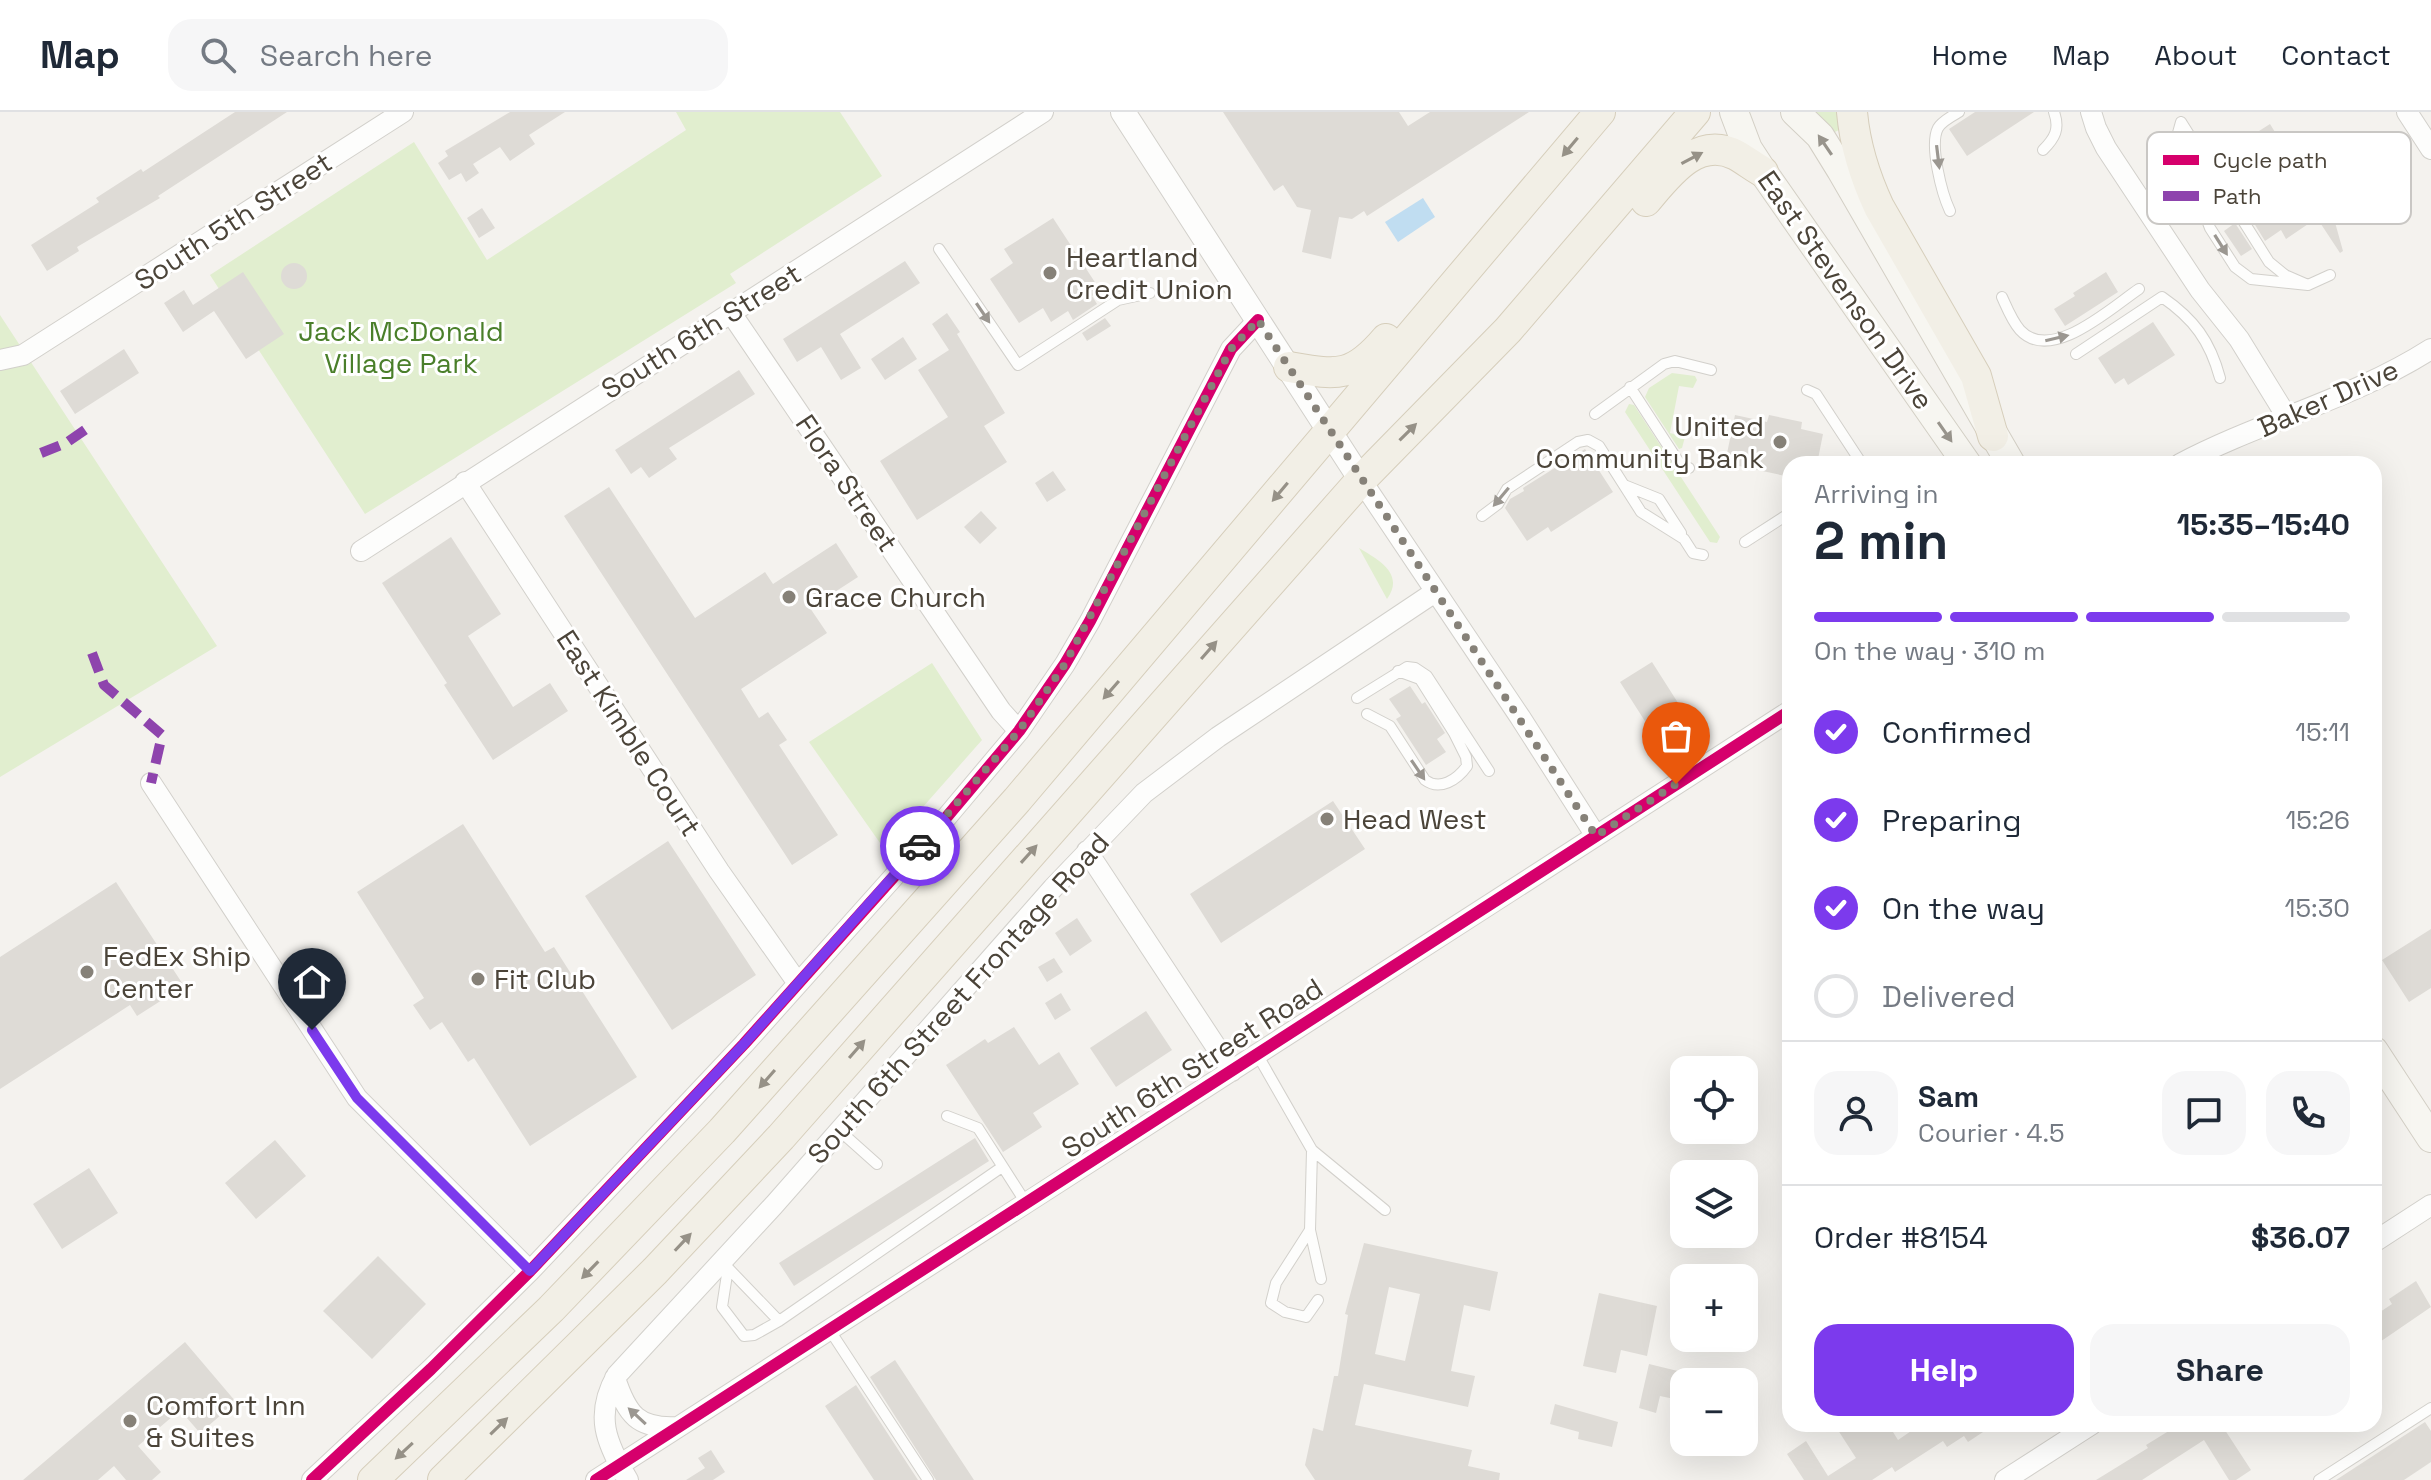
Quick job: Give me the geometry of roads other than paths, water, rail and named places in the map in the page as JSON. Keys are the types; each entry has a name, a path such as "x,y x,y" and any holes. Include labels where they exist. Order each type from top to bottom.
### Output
{"main road":[{"path":"373,1480 551,1309 722,1131 1017,800 1600,112"},
{"path":"443,1480 611,1317 781,1137 1361,480 1456,385 1584,243 1695,112"},
{"name":"East Stevenson Drive","path":"1734,112 1748,149 1763,172 1961,456"},
{"name":"East Stevenson Drive","path":"1795,112 1820,136 1841,170 2006,455"},
{"path":"1852,112 1853,130 1867,182 1976,376 2006,455"},
{"path":"1456,385 1531,330 1670,173 1693,153 1725,151 1763,172"},
{"path":"1289,367 1343,372 1369,359 1500,206 1540,184"},
{"path":"2382,1063 2431,1138"}],"street":[{"name":"South 6th Street","path":"361,551 1043,112"},
{"path":"1123,112 1596,836"},
{"path":"2091,112 2106,148 2147,210"},
{"path":"2407,112 2431,149"},
{"name":"South 5th Street","path":"0,360 23,355 64,330 395,114"},
{"path":"2156,224 2200,290 2246,348 2287,417"},
{"name":"Flora Street","path":"731,313 1001,711 1019,731"},
{"path":"312,1480 530,1271 744,1044 940,825 1019,731 1090,621 1231,349 1258,320"},
{"name":"Baker Drive","path":"2198,456 2362,385 2431,349"},
{"name":"East Kimble Court","path":"465,482 711,859 797,982"},
{"name":"South 6th Street Frontage Road","path":"624,1473 611,1451 605,1425 608,1394 625,1364 725,1266 1087,851 1144,793 1176,767 1435,592"},
{"name":"South 6th Street Road","path":"624,1473 677,1427 1782,716"},
{"path":"151,783 357,1098 530,1271"},
{"path":"1087,851 1232,1071"},
{"path":"2382,1237 2431,1205"},
{"path":"615,1378 632,1415 640,1422 654,1428 677,1427"},
{"path":"2005,1480 2080,1432"},
{"path":"596,1480 624,1473"}],"lane":[{"path":"1950,211 1942,194 1935,137 1941,123 1959,112"},
{"path":"2043,150 2054,139 2054,112"},
{"path":"2178,132 2181,122 2187,132"},
{"path":"2208,224 2235,267 2251,279 2308,285 2330,275"},
{"path":"2245,224 2269,262 2285,275 2308,285"},
{"path":"939,249 1018,365 1118,300 1150,293"},
{"path":"2002,297 2022,332 2032,339 2046,342 2070,335 2139,289"},
{"path":"2076,354 2162,297 2187,314 2213,352 2220,378"},
{"path":"1595,414 1664,364 1675,361 1711,370"},
{"path":"1630,387 1680,464 1689,468"},
{"path":"1807,390 1816,394 1857,456"},
{"path":"1482,516 1498,504 1507,489 1578,442 1588,440 1599,446 1641,512 1684,539"},
{"path":"1624,485 1659,499 1693,553 1703,555"},
{"path":"1745,542 1782,518"},
{"path":"1357,698 1398,671 1415,668 1427,676 1489,771"},
{"path":"1367,714 1390,726 1425,780 1432,785 1443,785 1464,771 1466,757 1420,679 1398,671"},
{"path":"1257,1054 1312,1150 1385,1210"},
{"path":"947,1116 978,1128 1026,1203"},
{"path":"840,1131 877,1164"},
{"path":"1312,1150 1310,1230 1321,1279"},
{"path":"725,1266 722,1307 744,1336 754,1335 779,1321 1002,1167"},
{"path":"1310,1230 1276,1283 1271,1303 1285,1312 1306,1317 1318,1300"},
{"path":"725,1266 779,1321"},
{"path":"829,1329 928,1480"},
{"path":"2319,1480 2431,1408"}],"water":[{"path":"1423,198 1435,217 1398,242 1385,222"}],"place":[{"name":"Heartland Credit Union","path":"1050,273"},
{"name":"United Community Bank","path":"1780,442"},
{"name":"Grace Church","path":"789,597"},
{"name":"Head West","path":"1327,819"},
{"name":"FedEx Ship Center","path":"87,972"},
{"name":"Fit Club","path":"478,979"},
{"name":"Comfort Inn & Suites","path":"130,1421"}],"park label":[{"name":"Jack McDonald Village Park","path":"401,347"}]}
